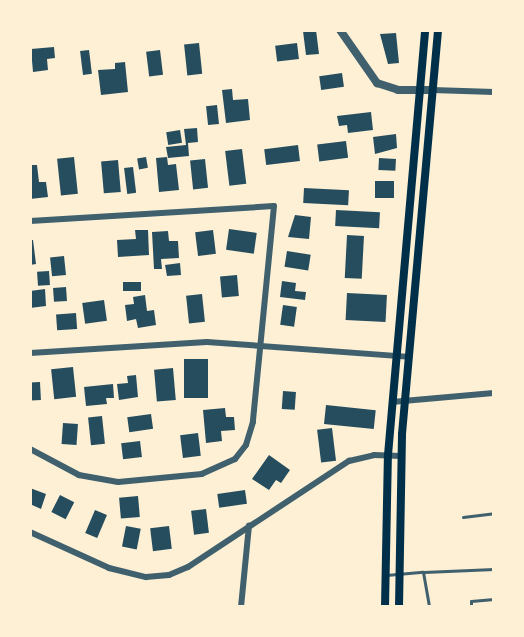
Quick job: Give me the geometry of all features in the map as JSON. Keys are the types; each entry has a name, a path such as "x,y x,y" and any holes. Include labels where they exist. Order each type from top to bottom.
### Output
{"main road":[{"path":"385,607 388,456 425,30"},
{"path":"399,607 401,456 438,30"}],"street":[{"path":"340,30 377,83 398,90 494,92"},
{"path":"30,221 274,206 261,344 249,436 235,459 220,469 109,481 79,475 30,449"},
{"path":"30,353 176,344 261,344 409,357"},
{"path":"392,402 494,393"},
{"path":"30,532 93,563 146,577 169,575 188,567 349,461 401,456"},
{"path":"241,607 249,525"}],"lane":[{"path":"463,517 494,513"},
{"path":"385,575 494,569"},
{"path":"423,572 429,607"},
{"path":"471,607 471,601 494,599"}],"building":[{"path":"316,30 319,54 306,55 303,31"},
{"path":"396,33 399,63 388,64 380,34"},
{"path":"199,43 202,74 187,75 184,45"},
{"path":"297,43 299,59 277,62 275,46"},
{"path":"54,47 55,58 47,59 48,70 33,72 31,49"},
{"path":"89,50 92,74 83,75 80,51"},
{"path":"160,50 163,75 149,77 146,52"},
{"path":"125,62 128,92 101,95 98,70 115,69 115,63"},
{"path":"342,73 344,87 321,90 319,76"},
{"path":"232,89 233,100 248,99 250,120 226,123 222,90"},
{"path":"217,105 219,124 208,125 206,106"},
{"path":"371,112 373,130 348,133 347,125 339,126 337,116"},
{"path":"197,128 198,142 188,143 189,156 168,158 166,147 186,145 184,129"},
{"path":"180,130 182,143 168,145 166,132"},
{"path":"396,134 397,148 375,154 373,137"},
{"path":"346,141 348,158 319,161 317,145"},
{"path":"298,145 300,161 266,165 264,149"},
{"path":"242,149 246,184 229,186 225,151"},
{"path":"74,157 78,194 61,196 57,159"},
{"path":"146,157 148,168 139,169 137,159"},
{"path":"167,157 168,165 176,164 179,190 159,192 156,158"},
{"path":"379,158 396,159 395,171 378,170"},
{"path":"205,159 208,188 193,189 190,161"},
{"path":"118,160 121,192 104,193 101,161"},
{"path":"30,165 37,165 39,182 46,182 48,197 30,199"},
{"path":"133,167 136,193 127,194 124,168"},
{"path":"375,181 394,181 394,198 375,198"},
{"path":"304,188 349,190 348,205 303,203"},
{"path":"336,210 380,212 379,228 335,226"},
{"path":"295,215 311,217 309,239 288,237"},
{"path":"229,229 257,233 254,254 226,250"},
{"path":"135,230 148,230 149,255 118,257 117,240 136,239"},
{"path":"213,230 216,254 198,256 195,232"},
{"path":"168,231 169,241 178,241 179,258 161,259 162,269 154,269 152,232"},
{"path":"347,235 364,236 362,279 345,278"},
{"path":"30,240 33,240 36,264 30,265"},
{"path":"287,251 311,255 308,271 284,267"},
{"path":"64,256 66,275 52,276 50,257"},
{"path":"180,263 181,275 167,276 165,265"},
{"path":"49,271 50,285 38,286 37,272"},
{"path":"237,275 239,296 222,297 220,276"},
{"path":"282,281 296,283 295,291 306,292 305,300 280,297"},
{"path":"123,282 141,282 141,291 123,291"},
{"path":"66,287 67,301 54,302 53,288"},
{"path":"45,289 46,306 30,308 30,291"},
{"path":"347,293 387,295 386,322 346,320"},
{"path":"202,294 205,322 189,324 186,296"},
{"path":"145,295 147,311 154,310 156,325 138,328 136,319 127,321 125,305 134,304 133,297"},
{"path":"104,300 107,321 85,324 82,303"},
{"path":"283,305 297,307 294,327 280,325"},
{"path":"76,313 77,329 57,330 56,314"},
{"path":"184,359 208,359 208,398 184,398"},
{"path":"73,367 76,397 54,399 51,369"},
{"path":"173,368 176,400 157,402 154,370"},
{"path":"136,375 138,397 119,400 117,384 128,383 127,376"},
{"path":"40,382 41,400 31,400 30,383"},
{"path":"113,384 114,398 106,398 107,404 86,406 84,387"},
{"path":"283,391 296,392 295,410 282,409"},
{"path":"326,405 376,410 374,429 324,424"},
{"path":"225,408 226,417 234,417 235,430 221,431 222,441 206,443 203,410"},
{"path":"151,414 153,429 129,432 127,417"},
{"path":"102,416 105,444 91,445 88,417"},
{"path":"63,423 78,424 76,445 62,444"},
{"path":"332,428 336,461 321,463 317,430"},
{"path":"198,433 201,456 183,458 180,435"},
{"path":"140,441 142,457 123,459 121,443"},
{"path":"269,455 290,470 281,483 276,480 269,490 252,479"},
{"path":"30,488 46,494 41,509 30,504"},
{"path":"245,490 247,504 219,508 217,494"},
{"path":"60,495 74,502 66,519 51,512"},
{"path":"138,496 140,517 121,519 119,498"},
{"path":"206,509 209,533 194,535 191,511"},
{"path":"95,510 107,515 97,538 85,533"},
{"path":"126,526 141,529 137,549 122,547"},
{"path":"169,526 172,549 153,551 150,528"}]}
